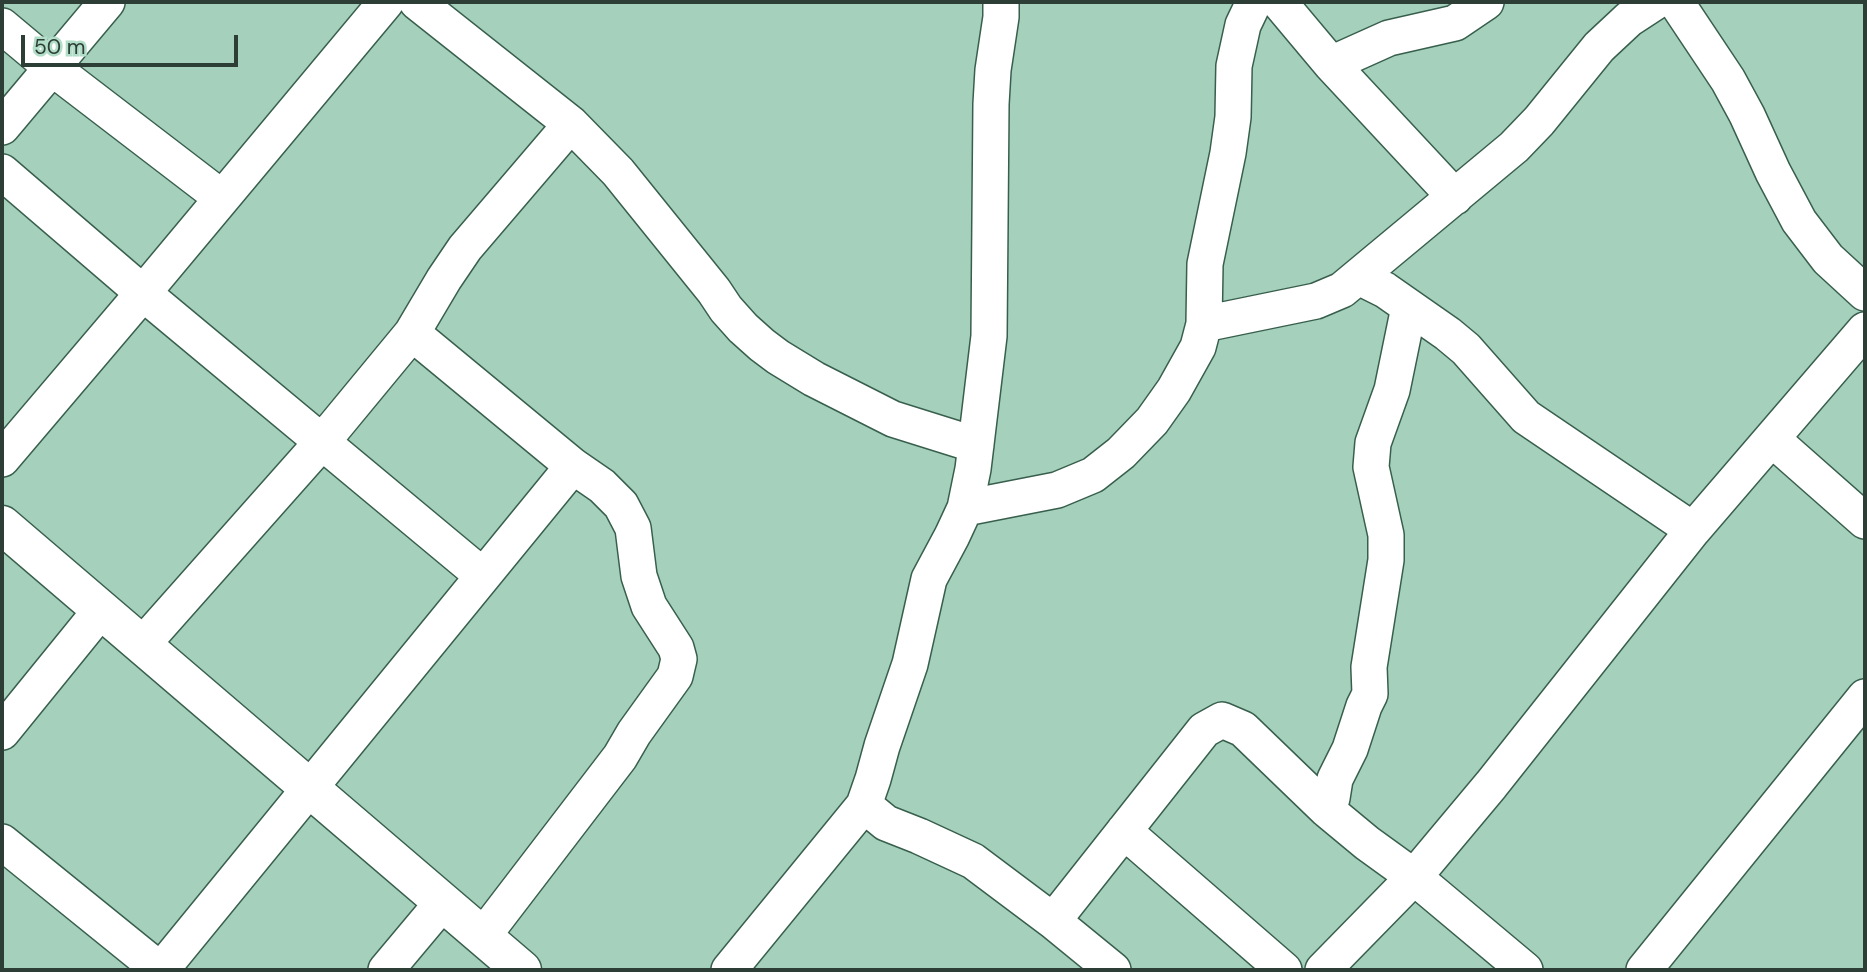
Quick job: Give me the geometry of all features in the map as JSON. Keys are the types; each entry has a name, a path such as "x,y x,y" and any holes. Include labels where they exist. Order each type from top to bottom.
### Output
{"main road":[{"path":"5,533 102,610 522,970"}],"street":[{"path":"2,127 107,2"},
{"path":"2,459 386,2"},
{"path":"417,2 571,124 618,172 726,309 761,345 814,379 893,419 976,445"},
{"path":"729,970 864,806 881,746 910,664 929,579 965,508 976,445 989,336 991,104 1001,17 1000,2"},
{"path":"965,508 1057,490 1093,475 1121,453 1152,421 1174,390 1198,347 1204,324 1205,264 1228,153 1233,117 1234,66 1242,25 1254,2"},
{"path":"1279,2 1331,64 1455,197"},
{"path":"1331,64 1388,38 1455,23 1486,2"},
{"path":"1676,2 1728,80 1799,221 1828,259 1865,293"},
{"path":"1204,324 1316,301 1342,290 1514,147 1637,6"},
{"path":"2,26 222,198"},
{"path":"142,645 322,442 412,334 465,248 571,124"},
{"path":"2,172 483,576"},
{"path":"1359,277 1385,290 1466,349 1526,417 1693,530"},
{"path":"1326,809 1332,798 1335,779 1350,749 1370,694 1369,667 1386,560 1386,535 1371,467 1373,443 1392,390 1409,307"},
{"path":"1323,970 1414,877 1491,785 1693,530 1865,330"},
{"path":"412,334 573,467 602,486 621,505 633,528 639,576 649,606 676,648 679,659 675,676 634,733 621,757 483,936"},
{"path":"1772,439 1865,522"},
{"path":"2,842 160,970 573,467"},
{"path":"2,732 102,610"},
{"path":"1644,970 1865,697"},
{"path":"1053,921 1204,730 1222,720 1243,729 1326,809 1414,877 1525,970"},
{"path":"864,806 886,823 973,861 1113,970"},
{"path":"1125,831 1284,970"},
{"path":"386,970 443,902"}]}
